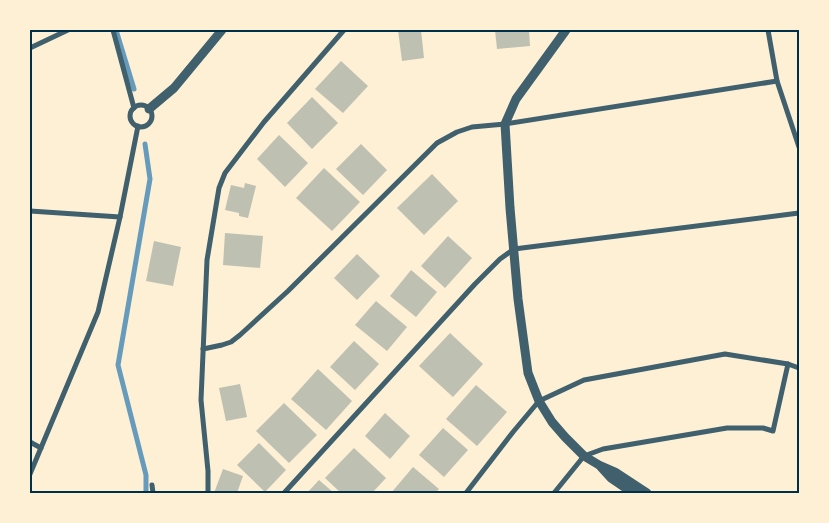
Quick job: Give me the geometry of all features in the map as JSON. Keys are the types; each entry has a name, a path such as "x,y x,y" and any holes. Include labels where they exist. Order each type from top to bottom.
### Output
{"street":[{"path":"30,48 68,30"},
{"path":"113,30 134,108 131,118 138,126 145,126 150,122 152,115 149,109 143,105 134,108"},
{"path":"149,109 174,88 222,30"},
{"path":"208,493 208,472 200,400 208,260 219,188 225,174 264,122 344,30"},
{"path":"566,30 516,99 505,124 520,324 528,373 540,401 565,437 584,456 616,472 647,493"},
{"path":"768,30 777,81 799,147"},
{"path":"204,349 231,342 240,335 288,292 437,143 457,132 472,127 505,124 777,81"},
{"path":"30,474 98,312 120,217 138,126"},
{"path":"30,211 120,217"},
{"path":"284,493 475,284 514,248 799,213"},
{"path":"466,493 513,432 540,401 584,380 725,354 788,364 799,368"},
{"path":"554,493 584,456 603,449 713,430 763,428 774,431 788,364"},
{"path":"30,442 41,448"},
{"path":"599,465 611,478 633,493"},
{"path":"152,484 153,493"}],"building":[{"path":"398,30 421,30 424,58 402,61"},
{"path":"495,30 529,30 530,46 497,49"},
{"path":"341,61 368,86 343,113 315,89"},
{"path":"312,97 338,123 312,149 287,123"},
{"path":"279,135 308,163 285,187 257,159"},
{"path":"361,144 387,170 363,195 336,169"},
{"path":"324,168 360,202 332,231 296,198"},
{"path":"432,174 458,201 424,235 397,208"},
{"path":"245,183 256,186 248,218 239,216 239,213 225,210 231,185 244,188"},
{"path":"225,233 263,236 260,268 223,265"},
{"path":"448,236 472,258 445,288 421,266"},
{"path":"154,241 181,247 173,286 146,281"},
{"path":"357,254 380,276 357,300 334,278"},
{"path":"411,270 437,292 416,317 390,296"},
{"path":"376,301 407,327 387,351 355,325"},
{"path":"450,333 483,364 453,397 419,366"},
{"path":"354,341 379,364 355,390 330,367"},
{"path":"318,369 352,401 326,430 291,399"},
{"path":"240,384 247,417 226,421 219,388"},
{"path":"476,385 507,412 477,446 446,419"},
{"path":"284,403 317,435 289,463 256,431"},
{"path":"385,413 410,436 390,459 365,436"},
{"path":"443,428 468,450 444,477 419,455"},
{"path":"259,443 286,470 265,492 237,465"},
{"path":"354,448 386,478 372,493 341,493 325,478"},
{"path":"413,467 439,489 435,493 391,493"},
{"path":"223,469 243,476 237,493 214,493"},
{"path":"319,480 334,493 307,493"}],"waterway":[{"path":"116,30 134,89"},
{"path":"145,144 150,179 118,365 146,475 146,493"}]}
